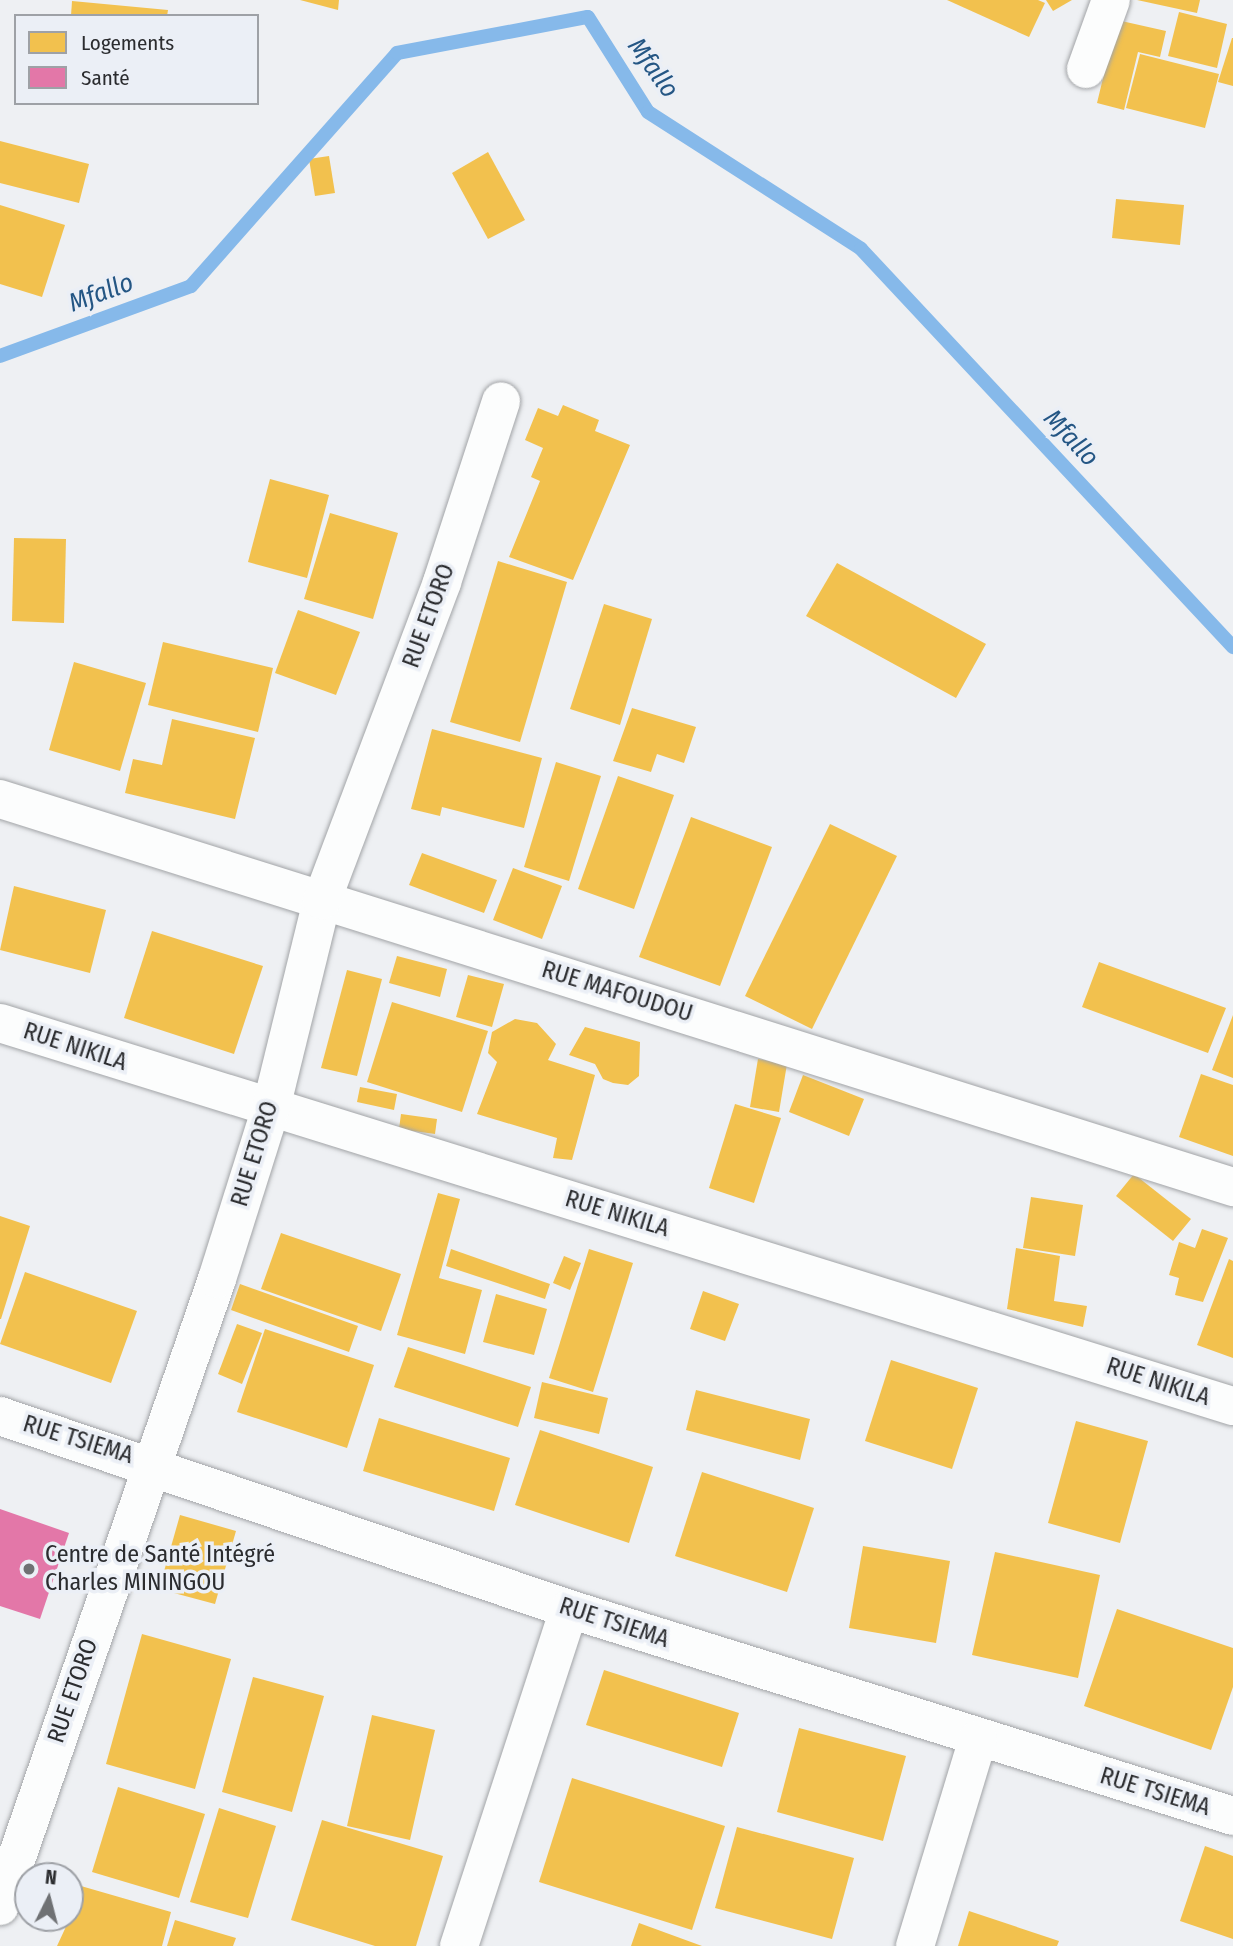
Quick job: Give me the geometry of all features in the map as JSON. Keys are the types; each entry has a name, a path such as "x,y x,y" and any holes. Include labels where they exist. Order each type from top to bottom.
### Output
{"street":[{"path":"1086,69 1111,0"},
{"name":"RUE ETORO","path":"0,1906 271,1108 322,900 442,582 500,401"},
{"name":"RUE MAFOUDOU","path":"0,799 1233,1187"},
{"name":"RUE NIKILA","path":"0,1023 1233,1406"},
{"name":"RUE TSIEMA","path":"0,1416 150,1462 569,1609 978,1739 1233,1816"},
{"path":"458,1946 569,1609"},
{"path":"915,1946 978,1739"}],"building: Logements":[{"path":"300,0 339,0 338,10"},
{"path":"947,0 1038,0 1045,3 1029,37"},
{"path":"1046,0 1072,0 1053,11"},
{"path":"1137,0 1200,0 1197,13"},
{"path":"72,1 168,10 167,14 71,14"},
{"path":"1179,12 1227,24 1217,68 1168,56"},
{"path":"1117,20 1166,31 1160,57 1138,52 1124,110 1097,103"},
{"path":"1233,38 1233,86 1218,82"},
{"path":"1140,54 1219,74 1205,128 1126,108"},
{"path":"0,141 89,164 79,203 0,183"},
{"path":"488,152 525,220 488,239 452,173"},
{"path":"329,156 335,193 315,196 309,159"},
{"path":"1116,199 1184,205 1180,245 1112,238"},
{"path":"0,205 65,225 42,297 0,284"},
{"path":"563,405 599,420 595,431 630,445 573,580 509,557 540,481 531,477 543,448 525,440 538,408 558,416"},
{"path":"270,479 329,495 307,578 248,562"},
{"path":"330,513 398,533 373,619 304,599"},
{"path":"14,538 66,539 64,623 12,621"},
{"path":"498,561 567,582 520,742 450,722"},
{"path":"837,563 986,644 956,698 806,616"},
{"path":"604,604 652,619 620,725 570,709"},
{"path":"298,610 360,632 336,695 275,673"},
{"path":"163,642 273,668 258,732 148,705"},
{"path":"74,662 146,683 120,771 49,750"},
{"path":"632,708 696,727 684,763 657,754 651,772 613,761"},
{"path":"172,719 255,738 235,819 125,793 133,759 162,765"},
{"path":"432,729 542,758 524,828 442,807 440,816 411,809"},
{"path":"556,762 601,776 569,881 524,867"},
{"path":"618,776 674,795 634,909 578,889"},
{"path":"691,817 772,847 720,986 639,957"},
{"path":"830,824 897,856 812,1029 745,996"},
{"path":"422,853 497,880 484,913 409,885"},
{"path":"513,868 562,886 542,939 493,920"},
{"path":"14,886 106,910 90,973 0,950"},
{"path":"152,931 263,966 234,1054 124,1018"},
{"path":"397,956 447,969 440,997 389,983"},
{"path":"1099,962 1226,1008 1208,1053 1082,1007"},
{"path":"347,970 382,979 357,1076 321,1068"},
{"path":"468,975 504,984 492,1027 456,1017"},
{"path":"392,1002 488,1031 462,1112 367,1082"},
{"path":"1233,1015 1233,1078 1212,1070"},
{"path":"515,1019 537,1023 556,1044 548,1060 595,1075 572,1160 553,1158 557,1138 477,1114 497,1062 488,1053 492,1032"},
{"path":"585,1027 640,1042 639,1076 628,1085 613,1083 603,1079 595,1064 569,1055"},
{"path":"758,1059 787,1064 779,1112 750,1107"},
{"path":"1201,1074 1233,1085 1233,1156 1179,1137"},
{"path":"803,1075 864,1099 849,1136 789,1112"},
{"path":"360,1087 397,1094 394,1110 357,1102"},
{"path":"735,1104 781,1118 754,1203 709,1188"},
{"path":"401,1114 437,1119 435,1134 399,1129"},
{"path":"1134,1174 1191,1219 1173,1241 1116,1196"},
{"path":"438,1193 460,1199 439,1278 482,1290 465,1354 397,1335"},
{"path":"1031,1197 1083,1205 1075,1256 1023,1248"},
{"path":"0,1216 30,1226 1,1319 0,1319"},
{"path":"1202,1229 1228,1238 1203,1302 1175,1295 1179,1278 1169,1275 1179,1242 1195,1248"},
{"path":"281,1233 401,1274 381,1331 261,1289"},
{"path":"1016,1248 1060,1256 1054,1301 1087,1306 1083,1327 1007,1309"},
{"path":"451,1249 550,1284 545,1299 446,1266"},
{"path":"589,1249 633,1263 593,1392 549,1378"},
{"path":"564,1256 581,1263 570,1290 553,1283"},
{"path":"1229,1259 1233,1261 1233,1358 1197,1345"},
{"path":"25,1272 137,1311 111,1383 0,1344"},
{"path":"240,1284 358,1326 349,1352 231,1310"},
{"path":"703,1291 739,1304 725,1341 690,1329"},
{"path":"496,1294 547,1309 534,1355 483,1342"},
{"path":"237,1324 262,1333 242,1384 218,1374"},
{"path":"265,1329 374,1365 347,1448 237,1412"},
{"path":"408,1347 531,1387 518,1427 394,1387"},
{"path":"891,1360 978,1388 952,1469 865,1441"},
{"path":"542,1382 608,1398 599,1434 534,1418"},
{"path":"696,1390 810,1419 800,1460 686,1430"},
{"path":"379,1418 510,1458 494,1511 363,1471"},
{"path":"1076,1421 1148,1441 1120,1543 1048,1523"},
{"path":"540,1430 653,1467 629,1543 515,1505"},
{"path":"702,1472 814,1508 787,1592 675,1556"},
{"path":"180,1515 236,1531 215,1604 159,1589"},
{"path":"863,1546 950,1561 936,1643 849,1628"},
{"path":"995,1552 1100,1575 1078,1678 972,1655"},
{"path":"1117,1609 1233,1648 1233,1687 1211,1750 1084,1706"},
{"path":"142,1634 231,1659 195,1789 106,1764"},
{"path":"604,1670 739,1713 722,1767 586,1725"},
{"path":"253,1677 324,1696 292,1812 222,1792"},
{"path":"372,1715 435,1730 410,1840 347,1826"},
{"path":"799,1728 906,1756 883,1841 777,1812"},
{"path":"572,1778 725,1826 692,1930 539,1882"},
{"path":"118,1787 205,1814 179,1898 92,1872"},
{"path":"219,1808 276,1826 248,1918 190,1902"},
{"path":"322,1820 443,1856 416,1946 375,1946 291,1920"},
{"path":"737,1827 854,1858 832,1939 715,1908"},
{"path":"1205,1846 1233,1856 1233,1939 1180,1921"},
{"path":"84,1887 171,1912 162,1946 57,1946 64,1932 84,1932"},
{"path":"969,1911 1059,1941 1057,1946 958,1946"},
{"path":"175,1920 236,1938 233,1946 167,1946"},
{"path":"639,1923 702,1946 631,1946"}],"building: Santé":[{"name":"Centre de Santé Intégré Charles MININGOU","path":"0,1509 69,1533 40,1619 0,1606"}],"waterway":[{"name":"Mfallo","path":"0,356 191,286 397,53 588,17 648,112 861,249 1233,647"}],"place":[{"name":"Centre de Santé Intégré Charles MININGOU","path":"29,1569"}]}
